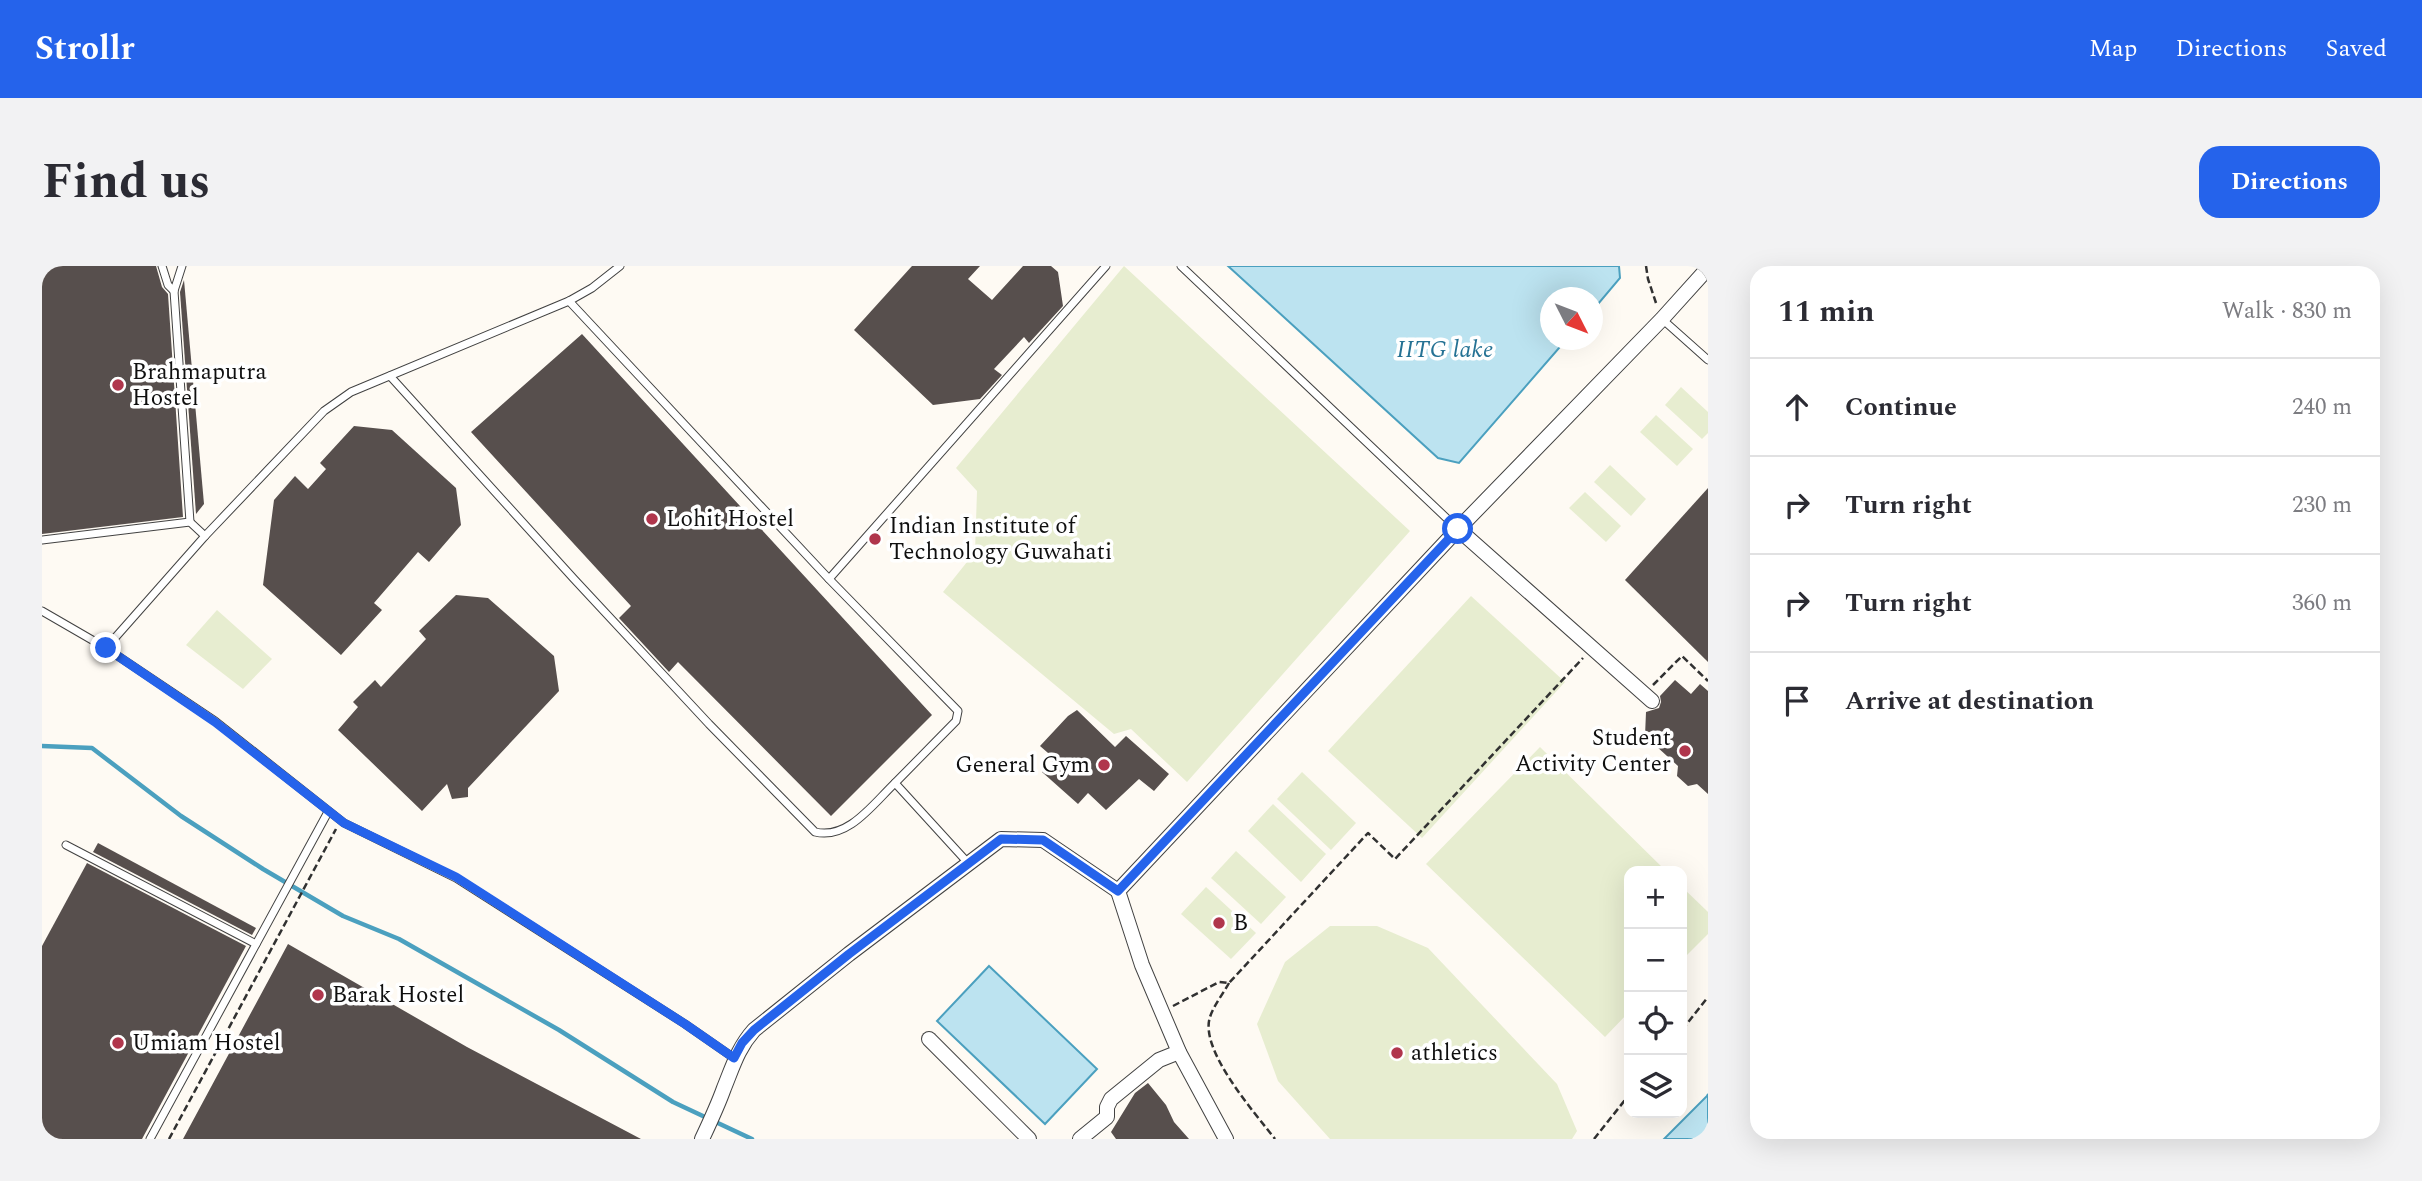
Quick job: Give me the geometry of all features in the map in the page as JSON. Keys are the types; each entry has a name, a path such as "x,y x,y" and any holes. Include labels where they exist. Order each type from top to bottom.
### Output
{"street":[{"path":"1118,891 1708,268"},
{"path":"1458,529 1648,698"},
{"path":"702,1139 724,1090 734,1058 742,1043 754,1030 1001,839 1043,840 1118,891 1142,965 1179,1052 1226,1139"},
{"path":"929,1039 1030,1139"},
{"path":"1080,1139 1107,1117 1107,1107 1111,1099 1158,1060 1179,1052"}],"lane":[{"path":"162,266 168,285 174,291"},
{"path":"182,266 174,291 190,522 205,536"},
{"path":"106,648 205,536 324,411 351,393 569,301 620,266"},
{"path":"829,579 1106,266"},
{"path":"1181,266 1458,529"},
{"path":"390,376 682,695 815,832 827,835 848,827 956,720 958,711 829,579 569,301"},
{"path":"1662,318 1708,360"},
{"path":"42,540 190,522"},
{"path":"42,611 106,648 215,722 344,823 456,877 734,1058"},
{"path":"895,783 970,864"},
{"path":"150,1139 328,812"},
{"path":"65,845 256,944"}],"path":[{"path":"1646,266 1662,318"},
{"path":"1275,1139 1231,1080 1209,1041 1209,1018 1229,983 1368,833 1395,859 1592,648"},
{"path":"1648,698 1682,656 1708,681"},
{"path":"169,1139 335,830 344,823"},
{"path":"1163,1012 1219,982 1229,983"},
{"path":"1687,1024 1708,997"},
{"path":"1594,1139 1624,1102"}],"green space":[{"path":"1124,266 1410,531 1187,782 1131,729 1114,734 943,592 975,552 977,491 956,468"},
{"path":"1681,387 1708,412 1708,433 1702,439 1665,405"},
{"path":"1656,415 1693,449 1677,466 1640,432"},
{"path":"1610,465 1646,499 1631,516 1594,482"},
{"path":"1585,492 1621,526 1606,542 1569,508"},
{"path":"1471,596 1565,682 1422,838 1328,751"},
{"path":"217,610 272,659 243,689 186,645"},
{"path":"1540,747 1661,866 1624,866 1624,1017 1605,1037 1426,864"},
{"path":"1302,772 1356,823 1331,850 1277,799"},
{"path":"1273,804 1326,854 1301,882 1248,831"},
{"path":"1236,851 1286,897 1261,924 1211,878"},
{"name":"B","path":"1206,887 1256,933 1231,959 1181,914"},
{"path":"1687,892 1708,912 1708,934 1687,955"},
{"name":"athletics","path":"1330,926 1377,926 1428,948 1557,1084 1577,1131 1572,1139 1330,1139 1278,1081 1257,1024 1285,962"}],"water":[{"name":"IITG lake","path":"1228,266 1619,266 1620,278 1603,298 1603,287 1540,287 1540,350 1557,350 1459,463 1438,458"},
{"path":"989,966 1097,1069 1045,1124 937,1021"},
{"path":"1708,1094 1708,1139 1664,1139 1687,1118"}],"building":[{"name":"Brahmaputra Hostel","path":"42,266 156,266 162,287 168,294 183,517 42,534"},
{"path":"912,266 980,266 968,279 992,300 1023,266 1051,266 1058,272 1063,306 1029,343 1024,337 994,369 1002,375 980,399 933,405 854,330"},
{"path":"184,280 204,504 196,514 180,292"},
{"name":"Lohit Hostel","path":"582,334 932,715 831,816 678,662 669,672 619,618 631,606 471,432"},
{"path":"354,426 392,430 456,488 461,525 429,562 418,552 374,603 382,610 341,655 263,585 274,500 295,476 308,489 326,469 320,463"},
{"path":"1708,488 1708,662 1625,580"},
{"path":"456,595 488,598 554,656 559,691 468,788 468,797 452,799 447,784 422,811 338,730 358,707 353,702 375,680 381,687 426,639 419,631"},
{"name":"Student Activity Center","path":"1675,680 1691,694 1700,684 1708,691 1708,794 1697,784 1688,786 1677,776 1678,766 1645,736 1646,712 1659,708 1660,696"},
{"name":"General Gym","path":"1077,710 1115,747 1126,736 1169,774 1154,791 1139,779 1106,810 1088,793 1078,804 1042,772 1055,759 1040,746"},
{"path":"98,843 256,928 252,935 93,852"},
{"name":"Umiam Hostel","path":"87,863 246,946 142,1139 42,1139 42,946"},
{"name":"Barak Hostel","path":"288,944 467,1047 641,1139 183,1139"},
{"path":"1148,1083 1189,1139 1116,1139 1111,1132 1135,1093"}],"waterway":[{"path":"42,746 92,748 181,816 263,869 343,916 399,939 559,1030 673,1102 752,1139"}],"place":[{"name":"Brahmaputra Hostel","path":"118,385"},
{"name":"Lohit Hostel","path":"652,519"},
{"name":"Indian Institute of Technology Guwahati","path":"875,539"},
{"name":"Student Activity Center","path":"1685,751"},
{"name":"General Gym","path":"1104,765"},
{"name":"B","path":"1219,923"},
{"name":"Barak Hostel","path":"318,995"},
{"name":"Umiam Hostel","path":"118,1043"},
{"name":"athletics","path":"1397,1053"}],"route":[{"path":"106,648 215,722 344,823 456,877 734,1058 742,1043 754,1030 1001,839 1043,840 1118,891 1458,529"}]}
